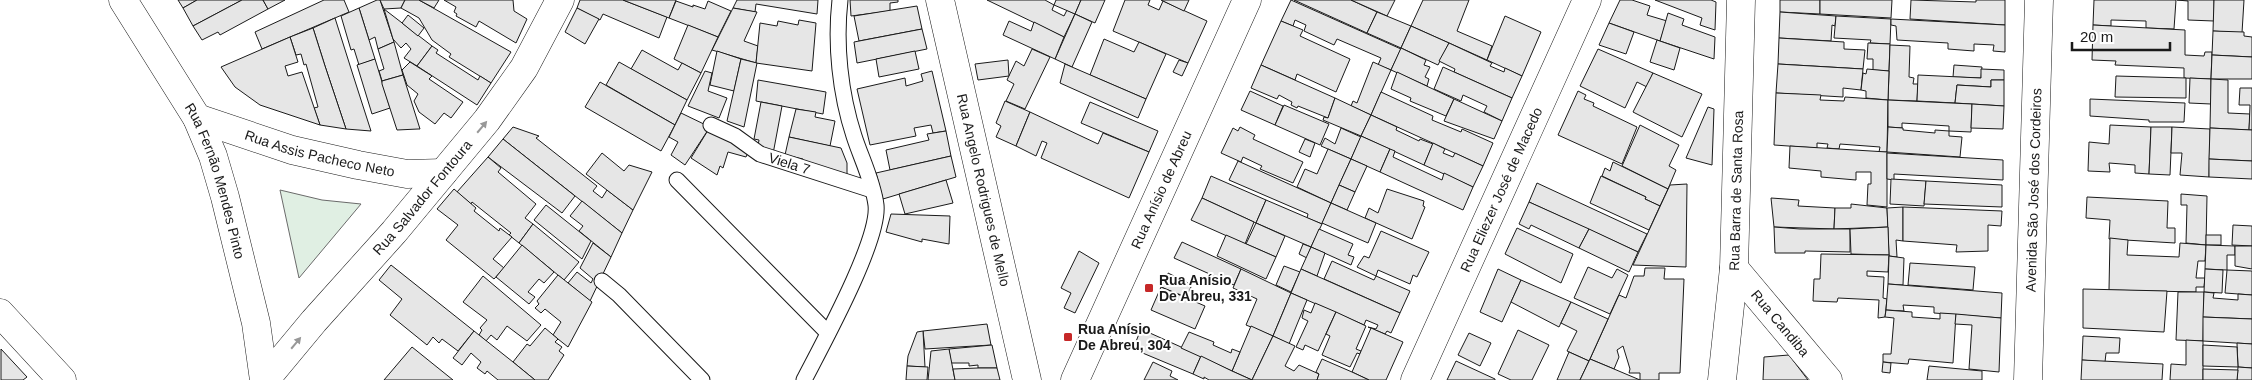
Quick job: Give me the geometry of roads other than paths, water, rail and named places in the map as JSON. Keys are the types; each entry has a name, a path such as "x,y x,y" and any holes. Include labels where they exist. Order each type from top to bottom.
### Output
{"street":[{"name":"Rua Fernão Mendes Pinto","path":"122,0 197,118 213,156 256,324 264,380"},
{"name":"Rua Salvador Fontoura","path":"264,380 394,232 488,120 524,68 560,0"},
{"name":"Rua Angelo Rodrigues de Mello","path":"940,0 1027,380"},
{"name":"Rua Anísio de Abreu","path":"1076,380 1247,0"},
{"name":"Rua Eliezer José de Macedo","path":"1415,380 1587,0"},
{"name":"Rua Barra de Santa Rosa","path":"1722,380 1734,268 1741,0"},
{"name":"Avenida São José dos Cordeiros","path":"2028,380 2039,0"},
{"name":"Rua Assis Pacheco Neto","path":"197,118 292,150 358,165 407,174 443,173"},
{"name":"Rua Candiba","path":"1734,268 1828,380"},
{"path":"0,313 62,380"}],"lane":[{"path":"804,380 860,264 874,224 876,205 853,133 841,75 837,23 840,0"},
{"name":"Viela 7","path":"712,125 735,136 760,154 872,190"},
{"path":"678,180 828,333"},
{"path":"602,280 626,301 702,380"}],"place":[{"name":"Rua Anísio De Abreu, 331","path":"1149,288"},
{"name":"Rua Anísio De Abreu, 304","path":"1068,337"}]}
